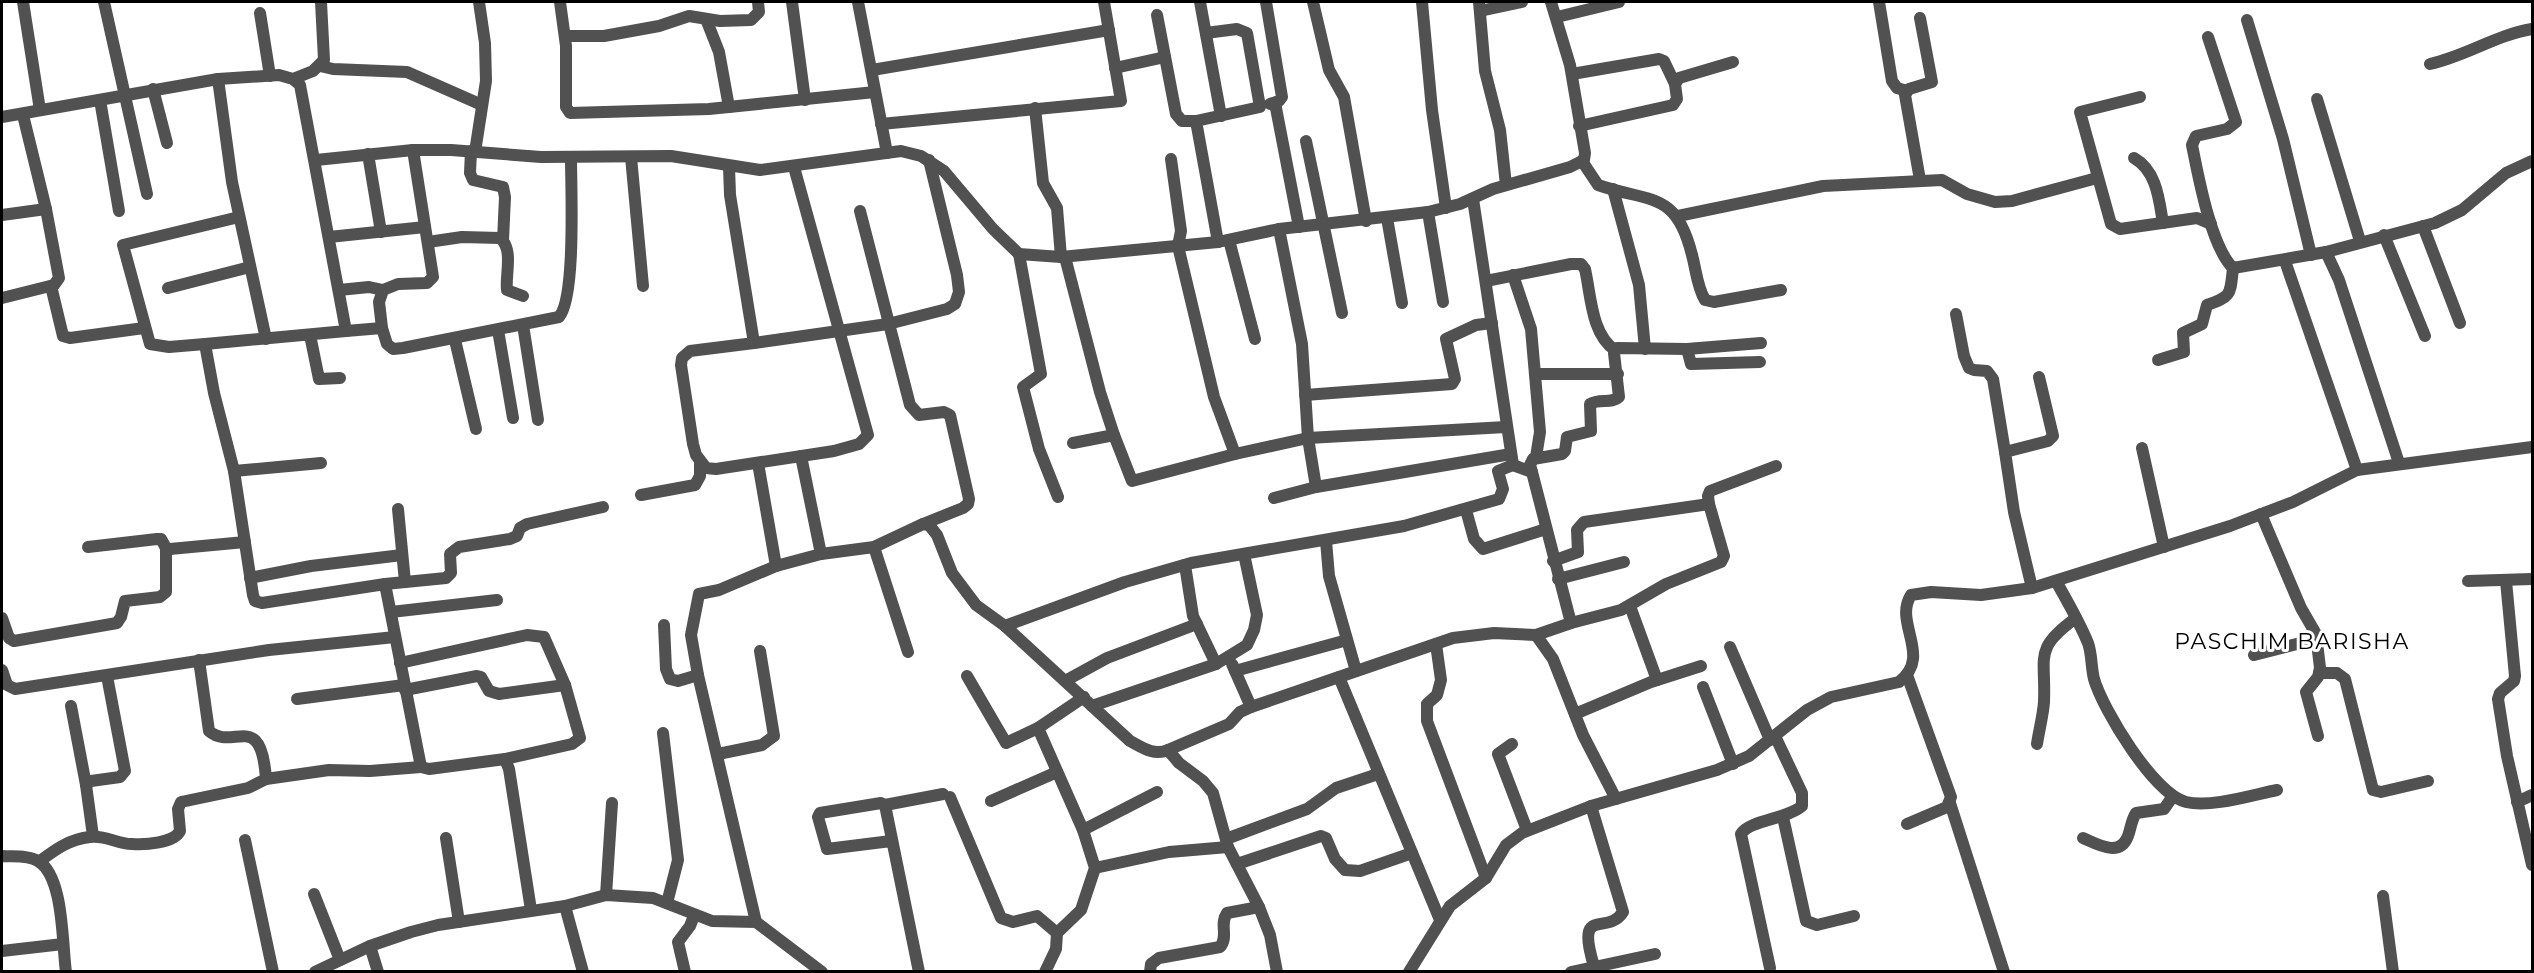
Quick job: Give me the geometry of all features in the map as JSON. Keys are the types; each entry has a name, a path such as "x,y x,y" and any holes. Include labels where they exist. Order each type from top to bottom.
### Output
{"street":[{"path":"23,2 40,110"},
{"path":"104,2 147,194"},
{"path":"320,66 325,55 321,2"},
{"path":"479,2 486,53 482,105 470,173 473,180 500,185 504,191 507,290 523,296"},
{"path":"560,2 565,36 566,101 570,113 663,112 875,92"},
{"path":"565,36 604,36 659,26 689,16 706,19 751,20 759,12 758,2"},
{"path":"792,2 805,100"},
{"path":"858,2 887,153"},
{"path":"881,124 1120,100 1104,2"},
{"path":"1200,2 1221,116"},
{"path":"1157,15 1178,118 1196,121 1275,103 1282,97 1265,2"},
{"path":"1313,2 1329,70 1344,97 1366,221"},
{"path":"1422,2 1432,110 1446,208"},
{"path":"1506,185 1500,130 1485,71 1479,6 1522,2"},
{"path":"1019,254 1063,257 1178,246 1224,241 1279,229 1366,221 1428,212 1473,199 1506,185 1570,167 1582,161 1585,153 1572,74 1551,2"},
{"path":"1557,17 1619,2"},
{"path":"1880,2 1892,81 1897,88 1907,91 1932,82 1920,18"},
{"path":"260,13 270,76"},
{"path":"706,19 719,52 729,107"},
{"path":"2247,20 2283,139 2311,255"},
{"path":"1206,33 1237,29 1247,33 1260,107"},
{"path":"2430,64 2491,40 2532,29"},
{"path":"872,70 1109,30"},
{"path":"2208,37 2236,122 2227,129 2200,134 2193,139 2194,158 2211,224 2225,259 2233,268"},
{"path":"1116,68 1165,57"},
{"path":"1572,74 1659,58 1664,62 1675,84 1677,99 1673,105 1580,126"},
{"path":"1675,84 1686,75 1733,62"},
{"path":"292,79 320,66 333,69 407,72 482,105"},
{"path":"2,117 218,79 270,76 292,79 300,85 304,95 346,331"},
{"path":"218,79 239,217 266,339"},
{"path":"153,89 167,143"},
{"path":"1907,91 1905,95 1920,180"},
{"path":"2140,97 2080,112 2108,218 2115,227 2197,218 2211,224"},
{"path":"2317,99 2360,241"},
{"path":"100,100 119,211"},
{"path":"1275,103 1299,227"},
{"path":"1035,108 1043,183 1057,208 1063,257 1100,392 1132,482 1235,454 1308,438 1506,427"},
{"path":"2,298 51,286 58,281 59,275 46,209 23,115"},
{"path":"1196,121 1224,241 1255,339"},
{"path":"1306,141 1342,313"},
{"path":"316,160 413,150 571,158 631,156 693,158 729,167 760,170 901,151 929,160 944,171 993,229 1019,254 1041,374 1023,387 1040,449 1058,497"},
{"path":"339,290 369,287 383,290 392,285 430,281 433,273 413,150"},
{"path":"368,153 381,232"},
{"path":"631,156 643,286"},
{"path":"383,290 379,302 382,328 387,344 393,349 455,340 559,317 566,303 570,244 571,158"},
{"path":"2134,158 2146,166 2152,178 2163,223"},
{"path":"1171,159 1181,231 1178,246 1214,397 1235,454"},
{"path":"794,167 838,330 868,435 860,444 758,464 716,470 706,468 700,461 693,444 681,365 682,358 690,351 838,330 888,324 947,309 958,299 957,275 929,160"},
{"path":"1582,161 1594,182 1661,202 1677,216 1686,234 1699,286 1705,300 1714,302 1781,290"},
{"path":"2233,268 2285,261 2326,252 2360,241 2423,226 2462,210 2506,173 2532,161"},
{"path":"729,167 730,195 754,343"},
{"path":"1677,216 1822,186 1942,180 1967,194 1995,202 2012,201 2097,178"},
{"path":"1613,189 1639,285 1645,350"},
{"path":"1473,199 1512,460"},
{"path":"2,215 46,209"},
{"path":"756,922 698,675 691,635 699,594 719,590 776,566 821,554 874,547 963,508 968,504 969,499 952,419 948,412 919,415 911,408 860,211"},
{"path":"1428,212 1443,302"},
{"path":"239,217 123,244 147,340 153,346 205,344 382,328"},
{"path":"1387,218 1402,303"},
{"path":"2423,226 2460,323"},
{"path":"329,237 425,227"},
{"path":"1279,229 1302,344 1308,438 1316,487"},
{"path":"2384,235 2426,336"},
{"path":"428,242 495,237 504,240"},
{"path":"2326,252 2339,280 2399,463"},
{"path":"2285,261 2357,470"},
{"path":"1486,281 1581,264 1585,269 1598,328 1605,342 1615,350 1619,393 1617,400 1590,404 1588,434 1567,437 1565,451 1562,454 1536,457"},
{"path":"168,288 250,267"},
{"path":"2158,360 2184,352 2183,333 2202,324 2207,305 2225,300 2229,294 2233,268"},
{"path":"1513,276 1530,318 1540,432 1536,457 1531,462 1532,472 1553,561 1571,623"},
{"path":"51,286 63,336 70,338 144,328"},
{"path":"1956,314 1966,363 1974,370 1987,371 1993,379 2014,512 2032,588"},
{"path":"1305,395 1452,384 1455,379 1446,339 1476,325 1492,323"},
{"path":"523,325 538,420"},
{"path":"498,330 513,418"},
{"path":"310,334 319,380 340,378"},
{"path":"455,340 476,429"},
{"path":"1615,350 1620,347 1645,350 1761,342"},
{"path":"205,344 214,393 234,471 250,578 255,600 262,603 385,584 447,578 451,573 450,554 459,547 510,539 517,536 520,528 527,524 603,507"},
{"path":"1687,348 1691,364 1760,362"},
{"path":"1535,374 1618,374"},
{"path":"2005,452 2048,441 2053,436 2039,377"},
{"path":"1073,444 1114,435"},
{"path":"1409,972 1440,920 1455,901 1486,878 1506,845 1527,830 1591,806 1733,764 1772,738 1807,710 1831,697 1899,682 1907,675 1914,659 1906,609 1911,596 1931,592 1981,595 2032,588 2260,514 2293,502 2357,470 2532,447"},
{"path":"2142,448 2164,547"},
{"path":"801,456 821,554"},
{"path":"1005,626 1125,582 1185,565 1404,526 1466,510 1499,499 1503,489 1498,471 1512,460"},
{"path":"1274,498 1316,487 1512,460 1532,472"},
{"path":"641,495 695,485 700,476 700,461"},
{"path":"234,471 321,463"},
{"path":"758,464 776,566"},
{"path":"923,524 933,528 945,560 963,591 976,605 1005,626 1130,741 1156,753 1229,724 1240,712 1251,707 1453,638 1494,633 1536,635 1630,606 1649,592 1724,559 1709,504 1710,491 1776,466"},
{"path":"1553,561 1578,552 1577,530 1584,522 1709,504"},
{"path":"398,509 405,582"},
{"path":"1466,510 1474,539 1483,549 1546,529"},
{"path":"2260,514 2316,639 2319,673 2306,692 2318,736"},
{"path":"2,618 9,638 14,641 117,623 125,601 160,597 166,592 166,548 163,540 158,538 88,547"},
{"path":"1326,541 1329,576 1356,671"},
{"path":"166,548 245,542"},
{"path":"874,547 908,652"},
{"path":"967,676 1003,741 1010,743 1088,701 1216,664 1247,645 1256,624 1257,615 1244,554"},
{"path":"250,578 310,566 402,555"},
{"path":"1558,579 1624,562"},
{"path":"1185,565 1190,605 1216,664"},
{"path":"2468,581 2532,579"},
{"path":"2056,581 2088,645 2096,685 2111,718 2129,747 2173,796 2185,802 2206,803 2277,790"},
{"path":"2506,581 2515,676 2514,681 2500,693 2498,699 2517,802 2532,865"},
{"path":"385,584 421,767"},
{"path":"391,612 497,600"},
{"path":"1630,606 1657,680"},
{"path":"2037,744 2044,702 2043,656 2053,636 2076,618"},
{"path":"1065,681 1107,658 1197,624"},
{"path":"663,625 666,669 670,679 678,681 698,675"},
{"path":"40,861 63,844 93,836 108,837 132,844 170,839 180,831 178,809 181,802 248,788 267,779 322,770 421,767 429,769 505,759 577,742 580,738 565,685 550,647 544,637 537,634 400,663"},
{"path":"1536,635 1552,658 1575,714 1616,799"},
{"path":"2,670 7,685 15,689 199,660 316,644 394,637"},
{"path":"2254,655 2316,639"},
{"path":"1235,671 1347,640"},
{"path":"1436,644 1441,680 1437,695 1427,704 1427,721 1486,878"},
{"path":"1730,647 1772,738 1804,800 1797,811 1748,828 1741,834 1770,968"},
{"path":"718,754 762,744 774,736 760,651"},
{"path":"1229,657 1251,707"},
{"path":"199,660 209,731 214,735 250,736 257,741 267,779"},
{"path":"1575,714 1657,680 1701,666"},
{"path":"2319,673 2337,674 2345,679 2373,790 2381,792 2428,781"},
{"path":"1907,675 1935,756 1950,788 1950,803 2004,972"},
{"path":"86,785 91,781 120,777 125,771 107,676"},
{"path":"297,699 477,676 481,677 489,691 499,694 565,685"},
{"path":"1339,677 1440,920"},
{"path":"1703,687 1733,764"},
{"path":"71,706 93,836"},
{"path":"1038,728 1083,830 1095,868 1081,910 1057,933 1056,949 1046,972"},
{"path":"663,733 678,851 677,871 667,903"},
{"path":"1512,744 1500,750 1498,754 1527,830"},
{"path":"1168,750 1213,793 1227,843 1270,934 1277,972"},
{"path":"505,759 509,769 531,910"},
{"path":"992,801 1058,772"},
{"path":"1095,868 1168,852 1227,843 1307,809 1336,788 1378,774"},
{"path":"1083,830 1157,792"},
{"path":"891,841 827,849 818,817 820,813 947,795 1001,918 1013,922 1037,916 1057,933"},
{"path":"2517,802 2532,795"},
{"path":"2083,838 2109,849 2116,848 2126,840 2136,813 2164,808 2173,796"},
{"path":"606,895 612,803"},
{"path":"1907,824 1947,807 1950,803"},
{"path":"885,805 919,972"},
{"path":"1591,806 1623,912 1618,918 1594,926 1588,934 1587,944 1594,966"},
{"path":"1782,817 1806,921 1817,926 1854,916"},
{"path":"1237,864 1321,836 1326,838 1335,859 1346,870 1360,870 1412,853"},
{"path":"446,838 459,922"},
{"path":"245,840 273,972"},
{"path":"2,856 32,858 40,861 54,881 66,972"},
{"path":"314,894 340,960"},
{"path":"315,972 370,946 411,932 459,922 566,906 606,895 642,896 667,903 694,916 712,921 756,922 822,972"},
{"path":"2383,896 2393,972"},
{"path":"566,906 582,972"},
{"path":"1150,972 1151,964 1159,957 1220,946 1224,939 1223,921 1227,913 1259,907"},
{"path":"685,972 678,942 690,926 694,916"},
{"path":"2,951 63,944"},
{"path":"370,946 378,972"},
{"path":"1571,972 1655,954"}],"district":[{"name":"PASCHIM BARISHA","path":"2292,641"}]}
